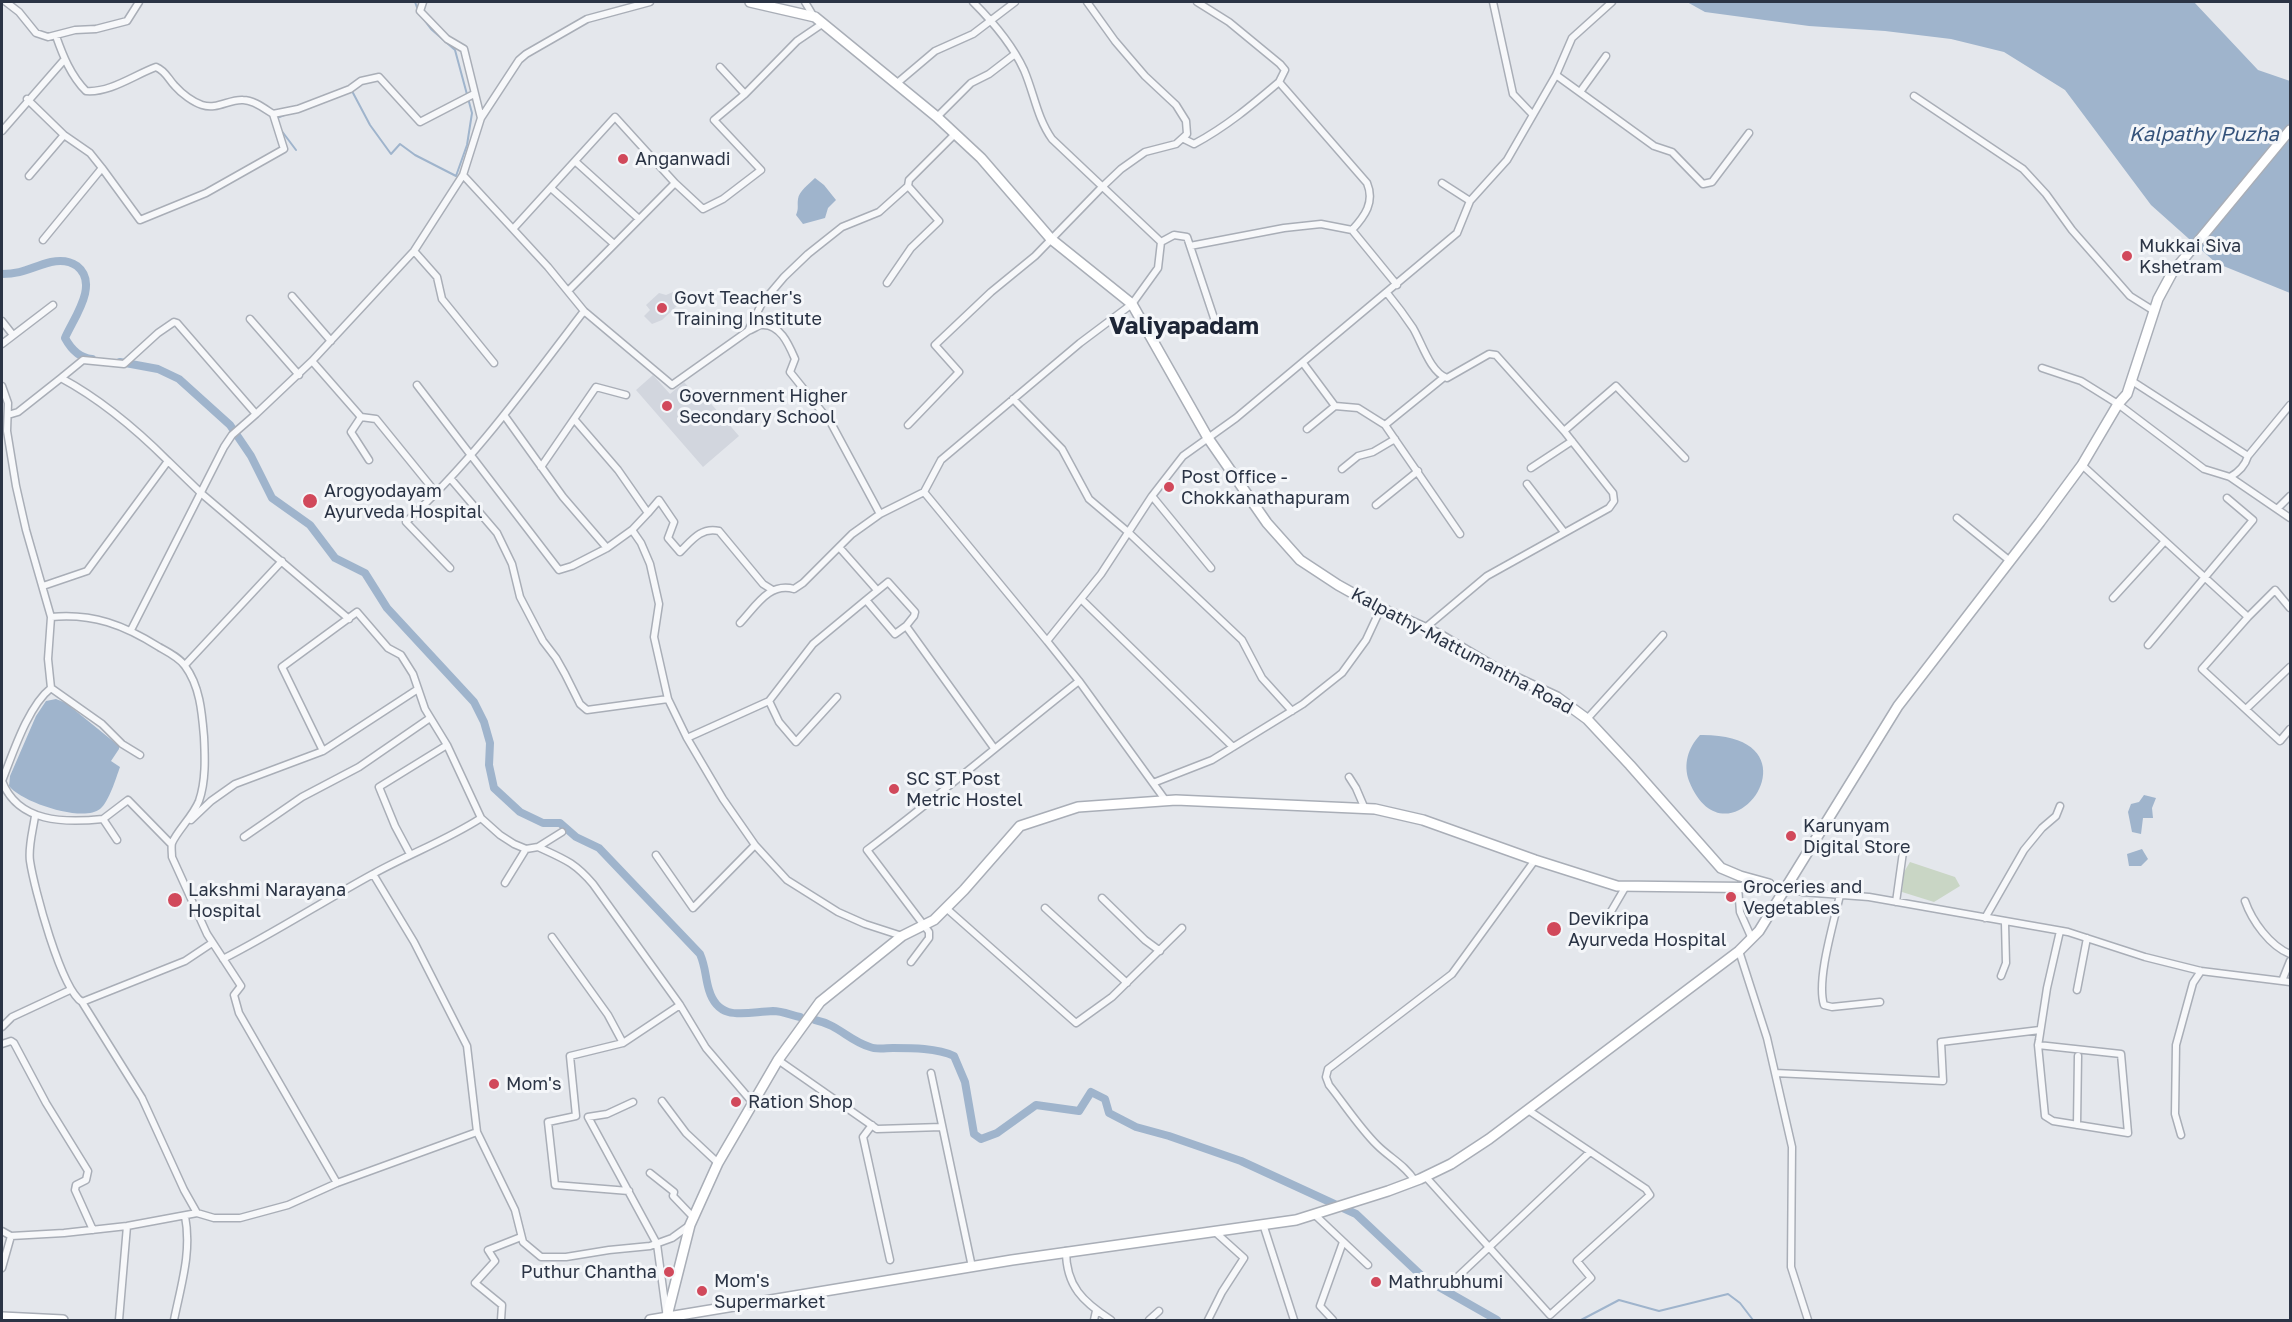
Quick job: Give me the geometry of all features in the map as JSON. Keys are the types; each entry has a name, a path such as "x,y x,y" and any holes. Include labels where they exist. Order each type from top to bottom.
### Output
{"street":[{"path":"6,2 19,12 36,33 48,37 127,21 139,2"},
{"path":"423,2 420,11 447,39 464,49 481,118"},
{"path":"131,630 232,435 299,375 414,251 464,175 481,118 519,60 587,19 650,2"},
{"path":"750,2 818,21"},
{"path":"805,2 818,21 938,117 981,158 1051,239 1132,304"},
{"path":"973,2 990,20 1015,54 1023,69 1042,126 1052,139 1101,188 1161,242"},
{"path":"896,84 935,51 973,34 1015,2"},
{"path":"908,425 959,372 935,345 991,292 1035,256 1101,188 1145,152 1176,144 1187,134 1186,121 1176,105 1145,76 1115,41 1087,2"},
{"path":"1184,139 1194,144 1238,117 1279,82 1285,70 1230,22 1197,2"},
{"path":"1494,2 1513,94 1533,115"},
{"path":"1047,641 1081,599 1152,495 1183,456 1236,418 1457,233 1470,201 1507,160 1556,75 1572,38 1612,2"},
{"path":"513,229 552,189 615,117 675,183 703,209 723,199 761,170 714,120 745,94 783,53 818,21"},
{"path":"56,36 64,60 79,85 86,91 94,92 156,67 162,70 187,96 204,106 213,107 243,100 256,104 273,114 298,109 350,89 361,81 379,76 420,122 474,94"},
{"path":"938,117 971,83 989,74 1015,54"},
{"path":"1580,92 1606,56"},
{"path":"2,131 27,99 64,60"},
{"path":"720,67 745,94"},
{"path":"1556,75 1654,147 1672,152 1703,184 1712,182 1749,133"},
{"path":"1279,82 1367,183 1372,194 1368,207 1364,217 1352,230"},
{"path":"1914,96 2023,169 2046,194 2072,230 2130,296 2154,311"},
{"path":"27,99 64,135 90,153 140,220 206,193 284,149 273,114"},
{"path":"650,1320 1066,1251 1296,1220 1415,1181 1451,1164 1489,1139 1739,951 1759,931 1898,706 2082,465 2118,404 2127,394 2154,311 2172,273 2290,130"},
{"path":"748,331 762,303 808,254 842,227 879,212 908,186 909,180 955,134"},
{"path":"29,176 64,135"},
{"path":"576,162 639,219"},
{"path":"44,240 102,168"},
{"path":"464,175 584,311 672,385 748,331 761,325 773,327 787,342 795,359 790,372 831,423 880,514"},
{"path":"568,291 675,183"},
{"path":"1442,183 1470,201"},
{"path":"887,283 911,248 939,221 908,186"},
{"path":"552,189 614,244"},
{"path":"1190,246 1284,228 1321,224 1352,230 1397,285"},
{"path":"1161,242 1174,235 1187,237 1218,327"},
{"path":"740,623 771,589 783,586 794,589 803,583 852,534 880,514 924,492 940,460 1080,343 1132,304 1158,268 1161,242"},
{"path":"414,251 437,278 442,299 494,363"},
{"path":"1387,293 1413,327 1433,365 1443,378"},
{"path":"292,297 331,341"},
{"name":"Kalpathy-Mattumantha Road","path":"1132,304 1208,438 1261,514 1300,560 1338,585 1438,634 1497,669 1557,698 1587,720 1721,868 1740,876 1786,888"},
{"path":"2,344 53,305"},
{"path":"450,568 406,522 437,494 504,415 584,311"},
{"path":"250,319 299,375"},
{"path":"2,321 13,335"},
{"path":"8,415 18,412 83,360 124,364 158,333 174,322 177,322 256,414"},
{"path":"1385,425 1443,378 1447,378 1489,354 1496,355 1564,431 1613,493 1614,501 1609,508 1487,576 1424,629"},
{"path":"312,361 361,417 376,419 437,494"},
{"path":"1303,363 1335,406"},
{"path":"2042,368 2081,381 2118,404 2204,469 2230,477 2290,518"},
{"path":"61,378 106,408 168,461 202,494 349,619"},
{"path":"2132,381 2248,456"},
{"path":"417,385 559,570 607,548 632,530 659,500 674,522 668,538 680,552 697,535 711,529 719,531 763,584 771,589"},
{"path":"2,386 8,403 7,431 16,486 51,617 48,659 51,688 102,724 122,744 140,755"},
{"path":"1564,431 1616,386 1685,458"},
{"path":"541,466 596,387 626,395"},
{"path":"1013,399 1062,449 1089,499 1128,532 1242,640 1262,678 1292,711"},
{"path":"2230,477 2239,472 2248,456 2290,405"},
{"path":"1307,429 1335,406 1358,408 1385,425 1460,534"},
{"path":"504,415 563,497 607,548"},
{"path":"361,417 351,432 369,460"},
{"path":"574,418 618,470 648,513"},
{"path":"1342,469 1358,456 1373,452 1395,439"},
{"path":"1531,468 1572,441"},
{"path":"43,586 87,571 168,461"},
{"path":"2082,465 2248,617"},
{"path":"1376,505 1418,471"},
{"path":"450,478 497,532 512,564 520,597 580,704 587,710 668,699"},
{"path":"1527,484 1564,532"},
{"path":"924,492 1079,681 1166,801"},
{"path":"1152,495 1211,568"},
{"path":"2277,509 2290,496"},
{"path":"2148,645 2253,520 2227,498"},
{"path":"1957,518 2010,561"},
{"path":"632,530 641,543 650,564 659,604 654,637 668,699 687,738 723,799 754,845 787,880 838,912 902,936"},
{"path":"2113,598 2165,541"},
{"path":"839,547 877,590"},
{"path":"185,665 282,561"},
{"path":"687,738 769,701 813,644 877,590 888,582 915,612 914,616 895,634 866,600"},
{"path":"2290,608 2275,590 2202,669 2280,741 2290,729"},
{"path":"1081,599 1233,747"},
{"path":"1153,783 1212,760 1292,711 1342,673 1366,640 1381,608"},
{"path":"323,751 282,667 357,612 388,648 401,655 413,674 430,718 447,745 481,818 500,835 526,849 538,847 562,832"},
{"path":"51,617 71,615 91,618 131,630 185,665 199,697 205,771 199,800 186,824 171,844"},
{"path":"906,626 994,748"},
{"path":"1587,720 1663,635"},
{"path":"2246,710 2290,667"},
{"path":"911,962 929,938 930,932 867,850 1079,681"},
{"path":"51,688 43,694 26,724 2,781 8,795 35,816 78,822 103,819 128,800 171,844 172,857 191,902 212,943 241,986 234,995 239,1012 337,1183"},
{"path":"186,824 211,801 235,784 323,751 418,689"},
{"path":"769,701 779,722 795,741 837,697"},
{"path":"244,837 302,797 359,767 430,718"},
{"path":"410,854 395,826 379,786 447,745"},
{"path":"1349,777 1365,809"},
{"path":"666,1319 692,1221 718,1163 778,1060 820,1002 902,936 934,920 1020,826 1077,807 1166,801 1365,809 1423,820 1617,886 1786,888 1802,892 1896,902 2060,931 2145,957 2201,971 2290,982"},
{"path":"1985,918 2024,850 2042,828 2056,816 2060,806"},
{"path":"35,816 30,860 58,962 70,990 82,1002 142,1098 184,1190 197,1213"},
{"path":"223,959 265,938 316,905 481,818"},
{"path":"103,819 117,840"},
{"path":"656,855 693,908 754,845"},
{"path":"538,847 563,857 580,869 593,884 680,1005 706,1048 753,1103"},
{"path":"505,883 526,849"},
{"path":"1896,902 1903,852"},
{"path":"1415,1181 1404,1165 1378,1146 1329,1085 1326,1077 1328,1069 1452,974 1535,860"},
{"path":"373,874 414,942 467,1046 477,1131 515,1210 523,1242 541,1257 566,1257 650,1246 672,1238 692,1221"},
{"path":"1609,915 1626,886"},
{"path":"1738,887 1740,912 1752,939"},
{"path":"1840,896 1823,978 1824,1005 1832,1007 1880,1002"},
{"path":"1102,898 1145,940 1160,951"},
{"path":"2245,901 2251,916 2279,949 2290,954"},
{"path":"946,908 1076,1023 1127,983 1182,928"},
{"path":"1045,908 1127,983"},
{"path":"2001,976 2006,963 2006,923"},
{"path":"2038,1045 2121,1054 2128,1133 2054,1121 2045,1116 2038,1045 2060,931"},
{"path":"552,937 608,1015 622,1043"},
{"path":"2077,990 2087,938"},
{"path":"82,1002 185,961 212,943"},
{"path":"1739,951 1767,1038 1792,1147 1791,1268 1808,1320"},
{"path":"2282,981 2290,961"},
{"path":"2181,1135 2175,1114 2176,1045 2193,983 2201,971"},
{"path":"2,1027 12,1017 70,990"},
{"path":"629,1191 555,1185 548,1122 576,1116 570,1056 622,1043 680,1005"},
{"path":"1775,1073 1943,1081 1941,1042 2040,1029"},
{"path":"2,1044 11,1041 15,1043 46,1104 88,1171 86,1180 76,1185 75,1190 93,1230"},
{"path":"2077,1125 2078,1056"},
{"path":"778,1060 877,1129 942,1127"},
{"path":"931,1072 972,1267"},
{"path":"662,1101 686,1133 718,1163"},
{"path":"633,1102 607,1114 588,1117 657,1244 666,1319"},
{"path":"1528,1110 1646,1189 1650,1195 1577,1260 1591,1278 1550,1315"},
{"path":"872,1125 863,1137 890,1260"},
{"path":"2,1231 10,1236 93,1230 197,1213 214,1218 240,1218 288,1204 337,1183 477,1131"},
{"path":"1450,1284 1590,1152"},
{"path":"650,1173 674,1192 673,1196 692,1221"},
{"path":"1425,1176 1555,1320"},
{"path":"1315,1214 1368,1265"},
{"path":"174,1320 188,1254 189,1236 185,1216"},
{"path":"1263,1224 1294,1320"},
{"path":"119,1320 127,1226"},
{"path":"1208,1320 1244,1258 1213,1231"},
{"path":"2,1268 10,1236"},
{"path":"501,1320 502,1305 475,1283 495,1261 488,1250 521,1237"},
{"path":"1333,1320 1320,1306 1343,1242"},
{"path":"1066,1251 1066,1269 1075,1289 1096,1311 1111,1320"},
{"path":"1094,1320 1096,1311"},
{"path":"1149,1320 1159,1311"},
{"path":"2,1317 63,1320"}],"shaded area":[{"name":"Govt Teacher's Training Institute","path":"673,292 679,297 679,304 662,320 652,324 644,316 650,310 646,305 659,293 666,295"},
{"path":"653,375 670,394 684,382 702,402 706,398 739,436 703,467 636,390"}],"green space":[{"path":"1910,862 1955,877 1960,886 1934,902 1902,892 1904,872"}],"water":[{"name":"Kalpathy Puzha","path":"1687,2 2194,2 2258,70 2290,81 2290,293 2216,263 2151,205 2065,90 2004,52 1951,39 1885,31 1809,26 1705,12"},
{"path":"815,178 836,200 828,208 825,218 803,224 796,215 798,199 802,190"},
{"path":"56,699 66,703 119,746 111,761 120,767 112,790 103,806 92,813 80,814 53,809 26,798 9,786 10,776 36,716 46,701"},
{"path":"1700,735 1738,740 1758,755 1763,774 1757,793 1743,808 1725,814 1706,806 1689,781 1686,768 1688,756 1692,745"},
{"path":"2144,795 2156,798 2152,808 2153,818 2143,818 2141,834 2132,832 2128,812 2131,804 2139,802"},
{"path":"2142,849 2148,859 2141,866 2129,866 2127,854"}],"waterway":[{"path":"415,2 418,10"},
{"path":"352,91 370,125 391,154 400,144 415,155 456,176 467,145 472,113 455,50 431,29 422,17"},
{"path":"277,118 287,114"},
{"path":"281,130 296,150"},
{"path":"2,274 21,272 54,261 68,262 77,266 86,282 85,292 83,302 65,338 76,352 92,359"},
{"path":"120,362 158,369 179,379 230,425 251,456 272,498 310,525 335,558 365,573 387,608 474,702 484,722 490,743 489,765 494,788 520,812 543,823 560,823 576,837 599,848 700,954 709,990 719,1007 735,1013 776,1011 800,1017"},
{"path":"815,1020 831,1025 872,1048 924,1049 954,1056 965,1082 974,1134 981,1139 997,1133 1036,1105 1079,1111 1091,1092 1105,1099 1109,1113 1136,1127 1241,1161 1356,1214 1425,1279 1497,1320"},
{"path":"1581,1320 1619,1300 1659,1311 1728,1294 1740,1303 1753,1320"}],"place":[{"name":"Anganwadi","path":"623,159"},
{"name":"Mukkai Siva Kshetram","path":"2127,256"},
{"name":"Govt Teacher's Training Institute","path":"662,308"},
{"name":"Government Higher Secondary School","path":"667,406"},
{"name":"Post Office - Chokkanathapuram","path":"1169,487"},
{"name":"Arogyodayam Ayurveda Hospital","path":"310,501"},
{"name":"SC ST Post Metric Hostel","path":"894,789"},
{"name":"Karunyam Digital Store","path":"1791,836"},
{"name":"Groceries and Vegetables","path":"1731,897"},
{"name":"Lakshmi Narayana Hospital","path":"175,900"},
{"name":"Devikripa Ayurveda Hospital","path":"1554,929"},
{"name":"Mom's","path":"494,1084"},
{"name":"Ration Shop","path":"736,1102"},
{"name":"Puthur Chantha","path":"669,1272"},
{"name":"Mathrubhumi","path":"1376,1282"},
{"name":"Mom's Supermarket","path":"702,1291"}],"district":[{"name":"Valiyapadam","path":"1184,326"}]}
